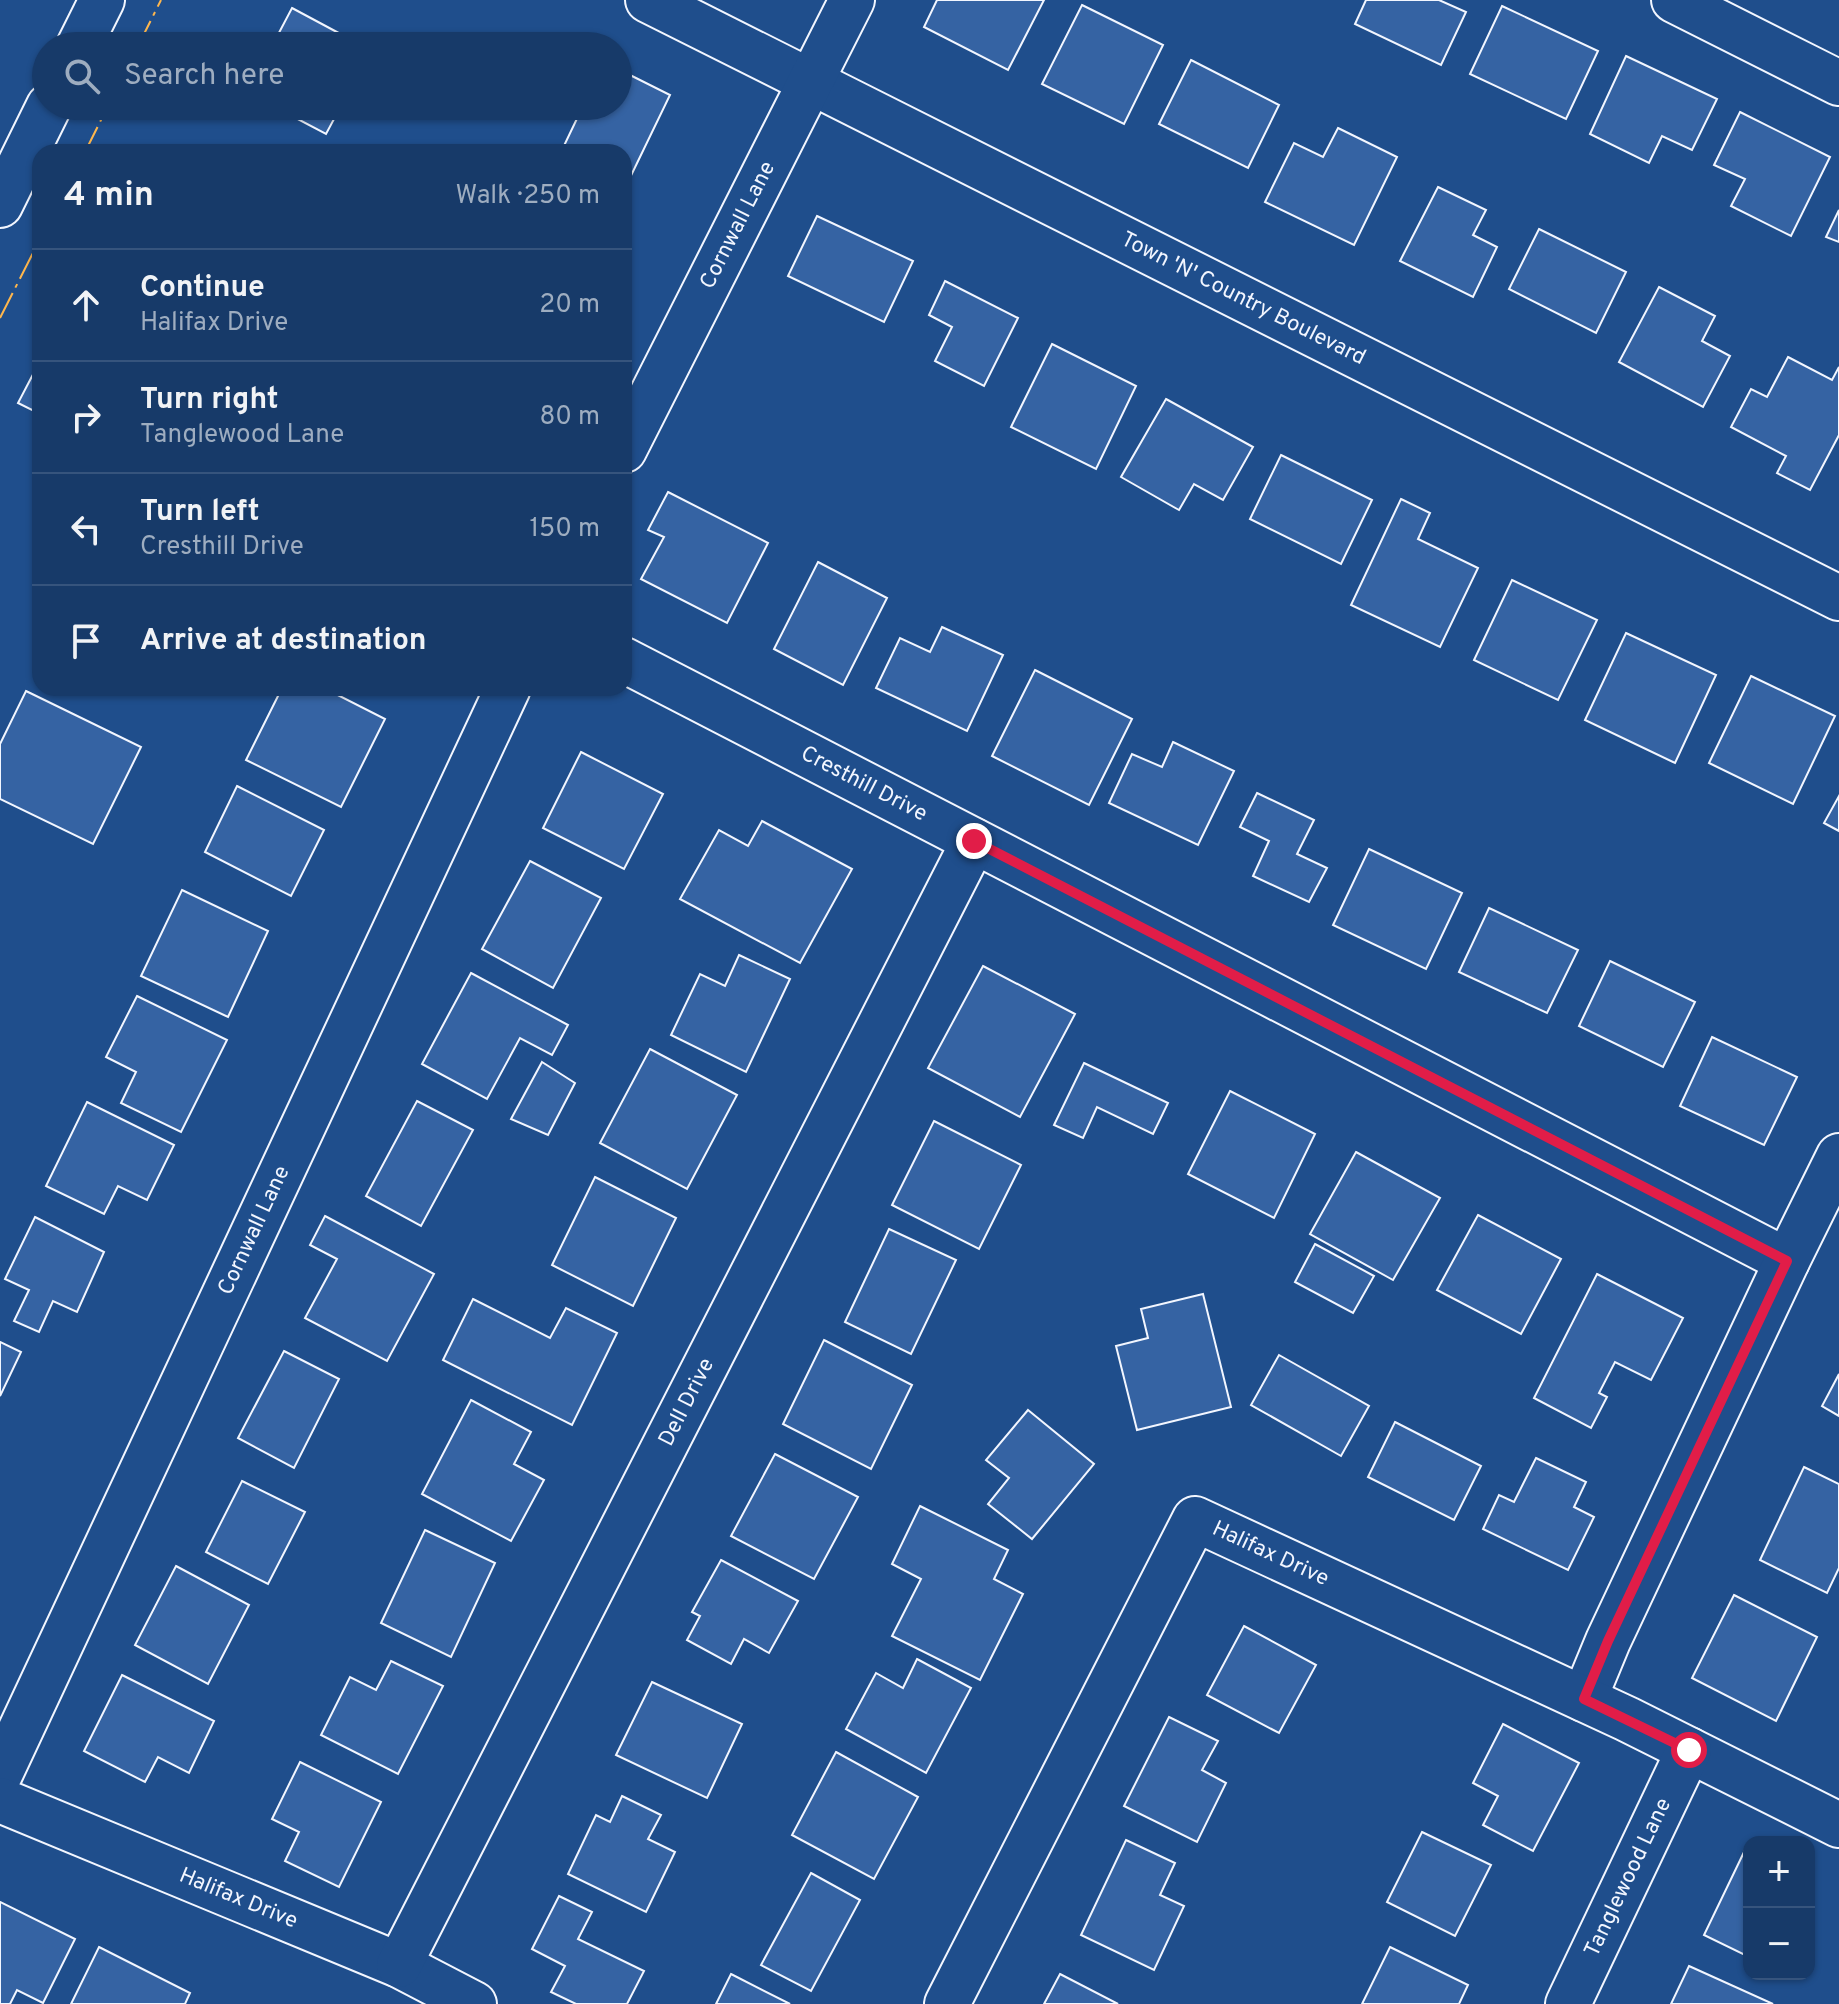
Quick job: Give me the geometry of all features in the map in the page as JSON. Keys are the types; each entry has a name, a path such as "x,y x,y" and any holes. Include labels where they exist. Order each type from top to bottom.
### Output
{"street":[{"path":"86,32 102,0"},
{"name":"Town 'N' Country Boulevard","path":"648,0 1839,598"},
{"name":"Cornwall Lane","path":"632,434 852,0"},
{"path":"1674,0 1839,83"},
{"path":"0,205 42,120"},
{"name":"Cresthill Drive","path":"632,664 1787,1261"},
{"name":"Cornwall Lane","path":"0,1774 504,696"},
{"name":"Dell Drive","path":"399,1965 974,841"},
{"path":"1584,1699 1608,1641 1839,1156"},
{"name":"Halifax Drive","path":"947,2004 1195,1519 1584,1699 1839,1825"},
{"name":"Tanglewood Lane","path":"1568,2004 1689,1750"},
{"name":"Halifax Drive","path":"0,1800 399,1965 474,2004"}],"building":[{"path":"937,0 1044,0 1008,70 924,27"},
{"path":"1366,0 1439,0 1466,12 1441,65 1355,24"},
{"path":"1082,5 1163,45 1124,124 1042,84"},
{"path":"1502,6 1598,51 1566,119 1470,74"},
{"path":"292,8 337,32 279,32"},
{"path":"1626,56 1717,99 1692,150 1662,136 1649,163 1590,134"},
{"path":"1191,60 1279,105 1248,168 1159,124"},
{"path":"632,76 670,95 632,174 632,144 565,144 576,120 632,120"},
{"path":"1740,112 1830,157 1791,236 1731,206 1745,179 1714,165"},
{"path":"300,120 334,120 326,134"},
{"path":"1338,128 1397,157 1354,245 1265,202 1294,143 1323,157"},
{"path":"1438,187 1486,210 1473,235 1497,247 1473,297 1400,261"},
{"path":"1839,210 1839,242 1826,237"},
{"path":"817,216 913,261 884,322 788,276"},
{"path":"1539,229 1626,272 1596,333 1509,289"},
{"path":"945,281 1018,318 984,386 935,361 952,327 929,315"},
{"path":"1659,287 1715,316 1702,341 1730,356 1703,407 1619,362"},
{"path":"1052,344 1136,386 1096,469 1011,427"},
{"path":"1788,357 1832,380 1839,367 1839,435 1810,490 1777,473 1786,456 1731,427 1751,389 1767,397"},
{"path":"32,376 32,410 18,403"},
{"path":"1166,399 1253,447 1223,500 1194,484 1179,510 1121,477"},
{"path":"1281,455 1372,500 1341,564 1250,519"},
{"path":"668,492 768,543 727,623 641,579 664,537 648,530"},
{"path":"1401,499 1430,513 1418,539 1478,568 1440,647 1351,605"},
{"path":"818,562 887,598 843,685 774,649"},
{"path":"1512,580 1597,620 1558,700 1474,660"},
{"path":"942,627 1003,655 967,731 876,688 900,638 930,652"},
{"path":"1626,633 1716,675 1675,763 1585,720"},
{"path":"1035,670 1132,719 1089,805 992,756"},
{"path":"1751,676 1835,716 1793,804 1709,763"},
{"path":"26,691 141,747 93,844 0,799 0,744"},
{"path":"278,696 340,696 385,719 341,807 246,760"},
{"path":"1173,742 1234,771 1198,845 1109,803 1132,754 1162,767"},
{"path":"581,752 663,794 624,869 543,828"},
{"path":"237,786 324,830 291,896 205,852"},
{"path":"1257,793 1314,820 1297,854 1327,868 1309,902 1253,876 1269,841 1240,827"},
{"path":"1839,796 1839,831 1824,823"},
{"path":"762,821 852,869 800,963 680,899 719,830 748,846"},
{"path":"1369,849 1462,893 1426,969 1333,925"},
{"path":"530,861 601,898 553,988 482,949"},
{"path":"182,890 268,931 228,1017 141,976"},
{"path":"1489,908 1578,950 1547,1013 1459,972"},
{"path":"739,955 790,979 746,1072 671,1035 700,974 725,986"},
{"path":"1610,961 1695,1002 1663,1067 1579,1026"},
{"path":"983,966 1075,1014 1020,1117 928,1068"},
{"path":"471,973 568,1025 552,1055 520,1038 487,1099 422,1064"},
{"path":"137,996 227,1040 181,1132 121,1103 136,1072 106,1057"},
{"path":"1712,1037 1797,1077 1764,1145 1680,1106"},
{"path":"650,1049 737,1095 687,1189 600,1143"},
{"path":"542,1062 575,1083 548,1135 511,1119"},
{"path":"1084,1063 1168,1103 1153,1134 1097,1107 1083,1138 1054,1125"},
{"path":"1230,1091 1315,1134 1274,1218 1188,1174"},
{"path":"417,1101 473,1130 421,1226 366,1196"},
{"path":"87,1102 174,1145 147,1200 118,1186 104,1214 46,1186"},
{"path":"934,1121 1021,1165 979,1249 892,1205"},
{"path":"1356,1152 1440,1198 1393,1280 1310,1234"},
{"path":"595,1177 676,1218 633,1306 552,1265"},
{"path":"1478,1215 1561,1259 1521,1334 1437,1290"},
{"path":"325,1216 434,1274 387,1361 305,1318 337,1259 310,1245"},
{"path":"35,1217 104,1252 77,1312 53,1301 39,1332 14,1321 29,1290 5,1279"},
{"path":"889,1229 956,1260 911,1354 845,1322"},
{"path":"1315,1244 1374,1276 1353,1313 1295,1282"},
{"path":"1597,1274 1683,1318 1651,1380 1615,1362 1599,1393 1607,1397 1591,1428 1534,1398"},
{"path":"1203,1294 1231,1407 1137,1430 1116,1346 1148,1338 1141,1309"},
{"path":"473,1299 550,1338 566,1308 617,1333 572,1425 443,1360"},
{"path":"824,1340 912,1385 871,1469 783,1424"},
{"path":"0,1342 21,1352 0,1396"},
{"path":"284,1351 339,1379 294,1468 238,1438"},
{"path":"1279,1355 1369,1406 1341,1456 1251,1405"},
{"path":"1839,1374 1839,1416 1822,1406"},
{"path":"471,1400 531,1432 514,1464 544,1480 511,1541 422,1494"},
{"path":"1028,1410 1094,1464 1032,1539 988,1504 1009,1478 986,1460"},
{"path":"1395,1422 1481,1466 1454,1520 1368,1477"},
{"path":"775,1454 858,1497 814,1579 731,1536"},
{"path":"1536,1458 1586,1482 1574,1507 1594,1517 1568,1570 1483,1529 1499,1495 1514,1502"},
{"path":"1804,1467 1839,1484 1839,1568 1827,1593 1760,1560"},
{"path":"242,1481 305,1512 268,1584 206,1552"},
{"path":"920,1506 1008,1550 994,1579 1023,1594 980,1680 892,1636 921,1579 892,1564"},
{"path":"425,1530 495,1563 451,1657 381,1623"},
{"path":"721,1560 798,1601 769,1653 744,1639 731,1664 687,1640 700,1616 692,1612"},
{"path":"176,1566 249,1605 208,1684 135,1645"},
{"path":"1734,1595 1817,1637 1776,1721 1692,1678"},
{"path":"1244,1626 1316,1665 1279,1733 1207,1695"},
{"path":"917,1659 971,1688 926,1773 846,1729 876,1673 903,1688"},
{"path":"391,1661 443,1686 398,1774 321,1735 350,1677 376,1690"},
{"path":"122,1675 214,1721 189,1773 158,1757 145,1782 84,1751"},
{"path":"652,1682 742,1724 707,1798 616,1755"},
{"path":"1169,1717 1218,1741 1202,1770 1226,1783 1197,1842 1124,1806"},
{"path":"1503,1724 1579,1763 1533,1851 1483,1825 1498,1796 1473,1783"},
{"path":"836,1752 918,1797 874,1879 792,1835"},
{"path":"300,1762 381,1802 339,1887 285,1861 299,1832 272,1819"},
{"path":"622,1796 661,1815 648,1839 675,1852 646,1912 568,1874 596,1815 610,1822"},
{"path":"1422,1832 1491,1865 1455,1936 1387,1902"},
{"path":"1126,1840 1175,1863 1160,1895 1184,1906 1154,1970 1081,1935"},
{"path":"1743,1854 1743,1954 1704,1935"},
{"path":"811,1873 860,1900 811,1991 761,1965"},
{"path":"559,1896 592,1912 578,1939 644,1971 627,2004 576,2004 551,1992 565,1966 532,1949"},
{"path":"0,1902 75,1939 43,2003 17,1990 10,2004 0,2004"},
{"path":"99,1947 190,1993 185,2004 71,2004"},
{"path":"1390,1947 1468,1985 1459,2004 1362,2004"},
{"path":"1689,1966 1773,2004 1671,2004"},
{"path":"731,1974 790,2004 716,2004"},
{"path":"1060,1974 1118,2004 1044,2004"}],"power":[{"path":"145,32 161,0"},
{"path":"89,144 101,120"},
{"path":"0,318 32,255"}],"route":[{"path":"974,841 1787,1261 1608,1641 1584,1699 1689,1750"}]}
